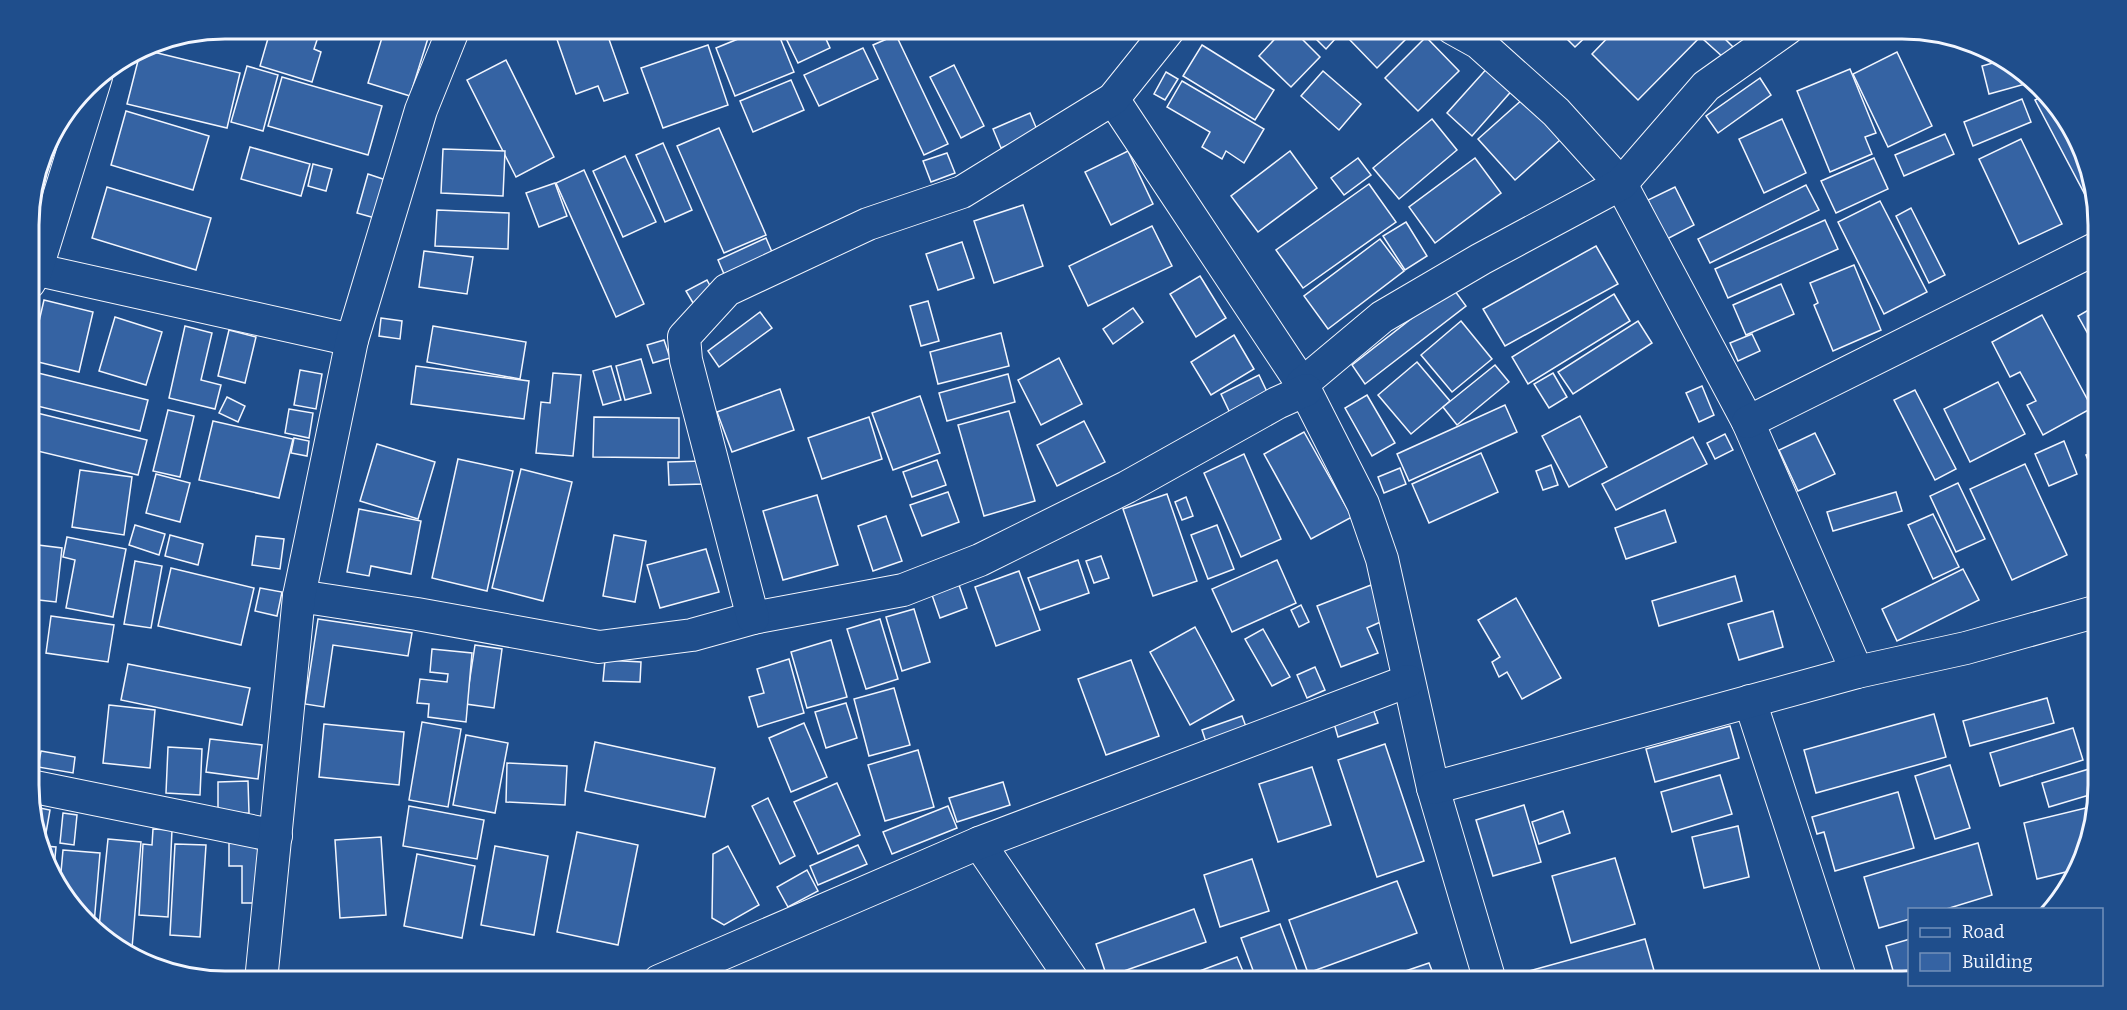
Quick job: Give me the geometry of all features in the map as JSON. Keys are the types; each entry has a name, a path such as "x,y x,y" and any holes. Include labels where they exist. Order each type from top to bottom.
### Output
{"street":[{"path":"262,971 299,596 352,340 421,110 450,39"},
{"path":"753,618 686,360 684,337 727,290 868,224 962,192 1113,99 1161,39"},
{"path":"1472,39 1556,112 1621,184 1748,422 1857,672"},
{"path":"299,596 417,614 599,647 692,635 753,618 903,590 980,560 1127,487 1304,387 1382,316 1481,259 1621,184 1706,86 1772,39"},
{"path":"39,250 89,99"},
{"path":"1113,99 1304,387 1363,504 1382,559 1433,788 1487,971"},
{"path":"1748,422 2088,252"},
{"path":"39,276 352,340"},
{"path":"1433,788 1857,672 2088,622"},
{"path":"682,971 980,843 1408,681"},
{"path":"1750,701 1838,971"},
{"path":"39,788 276,836"},
{"path":"980,843 1066,971"}],"building":[{"path":"268,39 317,39 314,49 321,52 312,82 260,66"},
{"path":"382,39 428,39 410,96 368,83"},
{"path":"557,39 609,39 628,93 604,101 598,86 576,94"},
{"path":"738,39 780,39 794,72 735,96 716,48"},
{"path":"786,39 826,39 830,48 798,63"},
{"path":"887,39 898,39 948,144 924,155 873,45"},
{"path":"1275,39 1302,39 1320,57 1291,87 1259,56"},
{"path":"1316,39 1335,39 1326,49"},
{"path":"1349,39 1406,39 1377,68"},
{"path":"1424,39 1428,39 1459,71 1418,111 1385,78"},
{"path":"1567,39 1583,39 1575,47"},
{"path":"1606,39 1698,39 1638,100 1592,54"},
{"path":"1725,39 1734,48 1724,58 1704,40"},
{"path":"708,45 728,105 663,128 641,68"},
{"path":"1202,45 1274,90 1255,120 1183,76"},
{"path":"863,48 878,79 819,106 804,75"},
{"path":"155,52 240,73 227,128 127,104 138,61"},
{"path":"1897,52 1932,126 1888,147 1853,74"},
{"path":"506,60 554,157 516,177 467,80"},
{"path":"1993,63 2023,85 1989,94 1982,66"},
{"path":"954,65 984,126 961,138 930,77"},
{"path":"1490,65 1515,87 1472,136 1447,113"},
{"path":"247,66 278,75 263,131 231,122"},
{"path":"1850,69 1876,133 1865,137 1872,154 1830,172 1797,91"},
{"path":"1323,71 1361,104 1339,130 1301,96"},
{"path":"1166,72 1178,79 1165,100 1154,94"},
{"path":"282,77 382,106 368,155 268,126"},
{"path":"1760,78 1771,95 1718,133 1706,116"},
{"path":"791,80 804,110 753,132 740,101"},
{"path":"1182,81 1264,129 1244,163 1226,151 1222,159 1202,147 1210,132 1167,107"},
{"path":"1524,98 1560,140 1515,180 1478,139"},
{"path":"2022,99 2031,122 1973,146 1964,122"},
{"path":"2037,99 2049,112 2063,132 2074,154 2085,194 2035,100"},
{"path":"126,111 209,136 193,190 111,165"},
{"path":"1030,113 1038,132 1001,148 993,129"},
{"path":"1432,119 1457,150 1399,199 1373,168"},
{"path":"1782,119 1806,173 1764,193 1739,139"},
{"path":"719,128 766,235 724,253 677,146"},
{"path":"1945,134 1954,154 1904,176 1895,155"},
{"path":"2021,139 2062,224 2019,244 1979,159"},
{"path":"663,143 692,210 665,222 636,155"},
{"path":"250,147 310,164 301,196 241,179"},
{"path":"443,149 505,151 503,196 441,193"},
{"path":"1128,151 1153,204 1111,225 1085,172"},
{"path":"1290,151 1317,188 1258,232 1231,196"},
{"path":"947,153 955,173 931,182 923,161"},
{"path":"625,156 656,222 623,237 593,171"},
{"path":"1358,158 1371,175 1344,195 1331,178"},
{"path":"1475,158 1501,193 1435,243 1409,207"},
{"path":"1874,158 1888,189 1836,213 1821,181"},
{"path":"313,164 332,169 326,191 308,186"},
{"path":"584,170 644,304 616,317 556,183"},
{"path":"368,174 386,180 375,218 357,213"},
{"path":"555,183 567,216 539,227 526,193"},
{"path":"1369,184 1396,222 1303,288 1276,250"},
{"path":"1806,185 1819,210 1710,263 1698,239"},
{"path":"107,187 211,218 196,270 92,238"},
{"path":"1675,187 1694,225 1667,239 1648,200"},
{"path":"1880,201 1927,292 1884,314 1838,222"},
{"path":"1023,205 1043,266 994,283 974,221"},
{"path":"1911,208 1945,275 1929,283 1896,216"},
{"path":"437,210 509,213 508,249 435,246"},
{"path":"1825,220 1838,249 1728,298 1715,269"},
{"path":"1406,222 1427,256 1405,270 1383,236"},
{"path":"1152,226 1172,266 1088,306 1069,266"},
{"path":"766,238 772,252 724,274 718,260"},
{"path":"1380,239 1404,271 1328,329 1304,296"},
{"path":"962,242 974,278 938,290 926,254"},
{"path":"1596,246 1618,284 1505,346 1483,309"},
{"path":"424,251 473,257 467,294 419,287"},
{"path":"1854,265 1881,330 1833,351 1814,305 1818,303 1810,283"},
{"path":"1200,276 1226,318 1196,337 1170,294"},
{"path":"707,280 716,297 696,308 686,291"},
{"path":"1781,284 1794,314 1746,335 1733,305"},
{"path":"1452,287 1466,306 1365,384 1352,365"},
{"path":"1614,294 1630,321 1528,384 1512,357"},
{"path":"44,300 93,312 79,372 39,362 39,321"},
{"path":"928,301 939,341 921,346 910,306"},
{"path":"1133,308 1143,322 1113,344 1103,329"},
{"path":"2088,310 2088,334 2078,316"},
{"path":"760,312 772,328 719,367 708,351"},
{"path":"2042,315 2088,401 2088,410 2043,435 2027,405 2036,401 2020,372 2010,377 1992,342"},
{"path":"115,317 162,332 146,385 99,371"},
{"path":"381,318 402,321 400,339 379,336"},
{"path":"1461,321 1492,359 1452,392 1421,355"},
{"path":"1638,321 1652,343 1573,394 1558,372"},
{"path":"185,326 212,333 201,380 221,385 215,409 169,398"},
{"path":"433,326 526,342 520,379 427,362"},
{"path":"229,330 256,337 245,383 218,376"},
{"path":"1001,333 1009,366 938,384 930,352"},
{"path":"1752,334 1760,351 1738,361 1730,343"},
{"path":"1234,335 1254,369 1211,395 1191,362"},
{"path":"664,340 670,358 653,363 647,345"},
{"path":"1059,358 1082,404 1041,425 1018,380"},
{"path":"641,359 651,393 625,400 616,366"},
{"path":"1417,362 1450,401 1411,434 1378,395"},
{"path":"1495,365 1509,382 1457,425 1443,407"},
{"path":"416,366 529,381 524,419 411,404"},
{"path":"611,366 621,400 603,405 593,371"},
{"path":"300,370 322,374 316,409 294,405"},
{"path":"39,373 148,400 140,431 39,406"},
{"path":"553,373 581,375 573,456 536,453 541,402 550,403"},
{"path":"1553,373 1567,397 1549,408 1534,384"},
{"path":"1008,374 1015,402 947,421 939,393"},
{"path":"1259,375 1268,394 1230,413 1221,394"},
{"path":"1998,382 2025,434 1970,462 1944,409"},
{"path":"1702,386 1714,415 1699,422 1686,393"},
{"path":"780,389 794,430 732,452 717,412"},
{"path":"1915,390 1956,469 1935,480 1894,400"},
{"path":"1367,395 1395,443 1372,456 1345,408"},
{"path":"920,396 940,453 893,470 872,413"},
{"path":"227,397 245,406 238,422 219,413"},
{"path":"1505,405 1517,432 1409,481 1397,454"},
{"path":"289,409 313,413 309,438 285,433"},
{"path":"168,410 194,416 180,477 153,471"},
{"path":"1009,411 1035,501 984,516 958,425"},
{"path":"39,413 147,440 138,475 39,451"},
{"path":"1580,416 1607,467 1569,487 1542,436"},
{"path":"594,417 679,418 679,458 593,457"},
{"path":"869,417 882,459 822,479 808,438"},
{"path":"213,421 293,439 279,498 199,480"},
{"path":"1084,421 1105,462 1057,486 1037,445"},
{"path":"1304,432 1352,517 1311,539 1264,454"},
{"path":"1815,433 1835,474 1798,491 1779,450"},
{"path":"1725,434 1733,450 1715,459 1707,443"},
{"path":"1693,437 1707,464 1616,510 1602,484"},
{"path":"294,438 309,441 307,456 291,453"},
{"path":"2064,441 2077,474 2049,486 2035,454"},
{"path":"377,444 435,462 418,519 360,501"},
{"path":"1481,453 1498,492 1429,523 1412,484"},
{"path":"1244,454 1281,539 1241,557 1204,473"},
{"path":"458,459 513,471 487,591 432,578"},
{"path":"937,460 946,485 912,497 903,472"},
{"path":"703,461 704,484 669,485 668,462"},
{"path":"2025,464 2067,555 2012,580 1970,489"},
{"path":"1551,465 1558,485 1543,490 1536,471"},
{"path":"1400,468 1406,484 1384,493 1378,477"},
{"path":"521,469 572,482 543,601 492,588"},
{"path":"80,470 132,477 124,535 72,527"},
{"path":"156,474 190,483 180,522 146,513"},
{"path":"1958,483 1985,539 1956,552 1930,496"},
{"path":"948,492 959,522 922,536 910,505"},
{"path":"1896,492 1902,511 1833,531 1827,512"},
{"path":"1167,494 1197,581 1153,596 1123,509"},
{"path":"817,495 838,565 783,580 763,511"},
{"path":"1186,497 1193,516 1182,520 1175,502"},
{"path":"359,509 421,521 411,574 371,566 369,576 347,572"},
{"path":"1665,510 1676,542 1626,559 1615,528"},
{"path":"1933,514 1959,567 1933,579 1908,525"},
{"path":"886,516 902,561 873,571 858,526"},
{"path":"135,525 165,534 159,555 129,545"},
{"path":"1217,525 1234,569 1208,579 1191,535"},
{"path":"170,535 203,544 198,565 165,556"},
{"path":"614,535 646,541 635,602 603,596"},
{"path":"256,536 284,539 280,569 252,565"},
{"path":"67,537 126,549 113,617 66,608 75,560 63,557"},
{"path":"39,545 62,548 56,602 39,600"},
{"path":"706,549 719,592 660,608 647,565"},
{"path":"1101,556 1109,578 1094,583 1086,561"},
{"path":"1078,560 1089,593 1040,610 1028,578"},
{"path":"1277,560 1296,603 1232,632 1212,589"},
{"path":"135,561 162,566 151,628 124,624"},
{"path":"171,568 254,588 241,645 158,626"},
{"path":"1963,569 1979,600 1897,641 1882,609"},
{"path":"1019,571 1040,630 996,646 975,587"},
{"path":"1735,576 1742,601 1659,626 1652,601"},
{"path":"959,585 967,608 940,618 932,595"},
{"path":"1371,585 1385,620 1367,628 1378,653 1341,667 1317,606"},
{"path":"260,588 282,592 277,616 255,611"},
{"path":"1516,598 1561,678 1522,699 1507,672 1499,677 1492,662 1500,657 1478,620"},
{"path":"1301,605 1309,622 1299,627 1291,610"},
{"path":"914,609 930,662 902,671 886,617"},
{"path":"1773,611 1783,647 1739,660 1728,624"},
{"path":"51,616 114,625 108,662 46,653"},
{"path":"318,619 412,633 408,656 333,645 324,707 305,704"},
{"path":"880,619 898,679 866,689 847,629"},
{"path":"1195,627 1234,700 1190,725 1150,652"},
{"path":"1263,629 1290,677 1272,686 1245,639"},
{"path":"831,640 847,697 807,708 791,652"},
{"path":"475,645 502,649 494,708 466,704"},
{"path":"432,649 472,653 466,722 428,717 429,704 417,703 420,679 447,682 448,674 430,672"},
{"path":"789,659 804,713 758,727 749,697 764,693 757,669"},
{"path":"605,660 641,662 640,682 603,681"},
{"path":"1131,660 1159,736 1106,755 1078,679"},
{"path":"128,664 250,688 242,725 121,700"},
{"path":"1315,667 1325,690 1307,698 1297,675"},
{"path":"894,688 910,745 869,756 854,699"},
{"path":"2047,698 2054,723 1970,746 1963,721"},
{"path":"846,703 857,738 826,748 815,712"},
{"path":"109,705 155,710 150,768 103,763"},
{"path":"1372,706 1378,723 1338,737 1333,720"},
{"path":"1934,714 1946,757 1816,793 1804,750"},
{"path":"1242,716 1248,732 1208,748 1202,730"},
{"path":"422,722 461,729 448,807 409,800"},
{"path":"804,723 827,777 791,792 769,738"},
{"path":"324,724 404,732 399,785 319,777"},
{"path":"1730,726 1739,758 1655,782 1646,749"},
{"path":"2073,728 2083,760 2000,786 1990,753"},
{"path":"466,735 508,743 495,813 453,805"},
{"path":"210,739 262,745 258,779 206,772"},
{"path":"595,742 715,768 705,817 585,791"},
{"path":"1385,744 1424,861 1377,877 1338,760"},
{"path":"168,747 202,749 200,795 166,793"},
{"path":"918,750 934,807 885,821 868,765"},
{"path":"41,751 75,757 73,773 39,767"},
{"path":"507,763 567,766 565,805 506,802"},
{"path":"1950,765 1970,828 1935,839 1915,776"},
{"path":"1312,767 1331,825 1278,842 1259,784"},
{"path":"2088,769 2087,796 2049,807 2042,783"},
{"path":"1720,775 1732,814 1672,832 1661,792"},
{"path":"248,781 249,813 218,814 218,782"},
{"path":"1003,782 1010,805 957,822 949,798"},
{"path":"837,783 860,835 818,854 794,802"},
{"path":"1898,792 1914,848 1835,871 1824,832 1817,834 1812,817"},
{"path":"768,798 795,856 780,864 752,806"},
{"path":"1524,805 1541,862 1493,876 1476,820"},
{"path":"409,806 484,820 477,859 403,846"},
{"path":"948,806 957,828 892,854 883,832"},
{"path":"41,808 50,810 45,833"},
{"path":"2086,808 2082,833 2066,872 2037,879 2024,823"},
{"path":"1563,811 1570,833 1539,844 1532,822"},
{"path":"63,813 77,815 74,845 60,843"},
{"path":"1738,826 1749,877 1704,888 1692,837"},
{"path":"153,829 172,830 168,917 139,915 143,844 152,845"},
{"path":"577,832 638,845 618,945 557,932"},
{"path":"381,837 386,915 340,918 335,840"},
{"path":"108,839 141,842 132,946 100,921"},
{"path":"229,840 261,841 260,903 242,903 242,866 229,866"},
{"path":"1978,843 1992,895 1950,908 1908,908 1908,920 1879,928 1864,877"},
{"path":"175,844 206,845 200,937 170,935"},
{"path":"858,845 867,864 818,885 810,866"},
{"path":"50,846 56,847 55,860"},
{"path":"495,846 548,856 534,935 481,925"},
{"path":"728,846 759,905 724,925 712,918 713,854"},
{"path":"63,850 100,853 95,917 78,898 61,872"},
{"path":"417,854 475,866 462,938 404,926"},
{"path":"1615,858 1635,924 1571,943 1552,876"},
{"path":"1252,859 1269,911 1220,927 1204,875"},
{"path":"807,870 818,891 788,907 777,887"},
{"path":"1397,881 1417,933 1313,971 1307,971 1289,920"},
{"path":"1194,909 1206,942 1124,971 1105,971 1096,944"},
{"path":"1280,924 1297,971 1253,971 1241,938"},
{"path":"1645,939 1654,971 1529,971"},
{"path":"1908,940 1908,971 1893,971 1886,946"},
{"path":"1237,957 1243,971 1200,971"},
{"path":"1429,963 1432,971 1405,971"}]}
